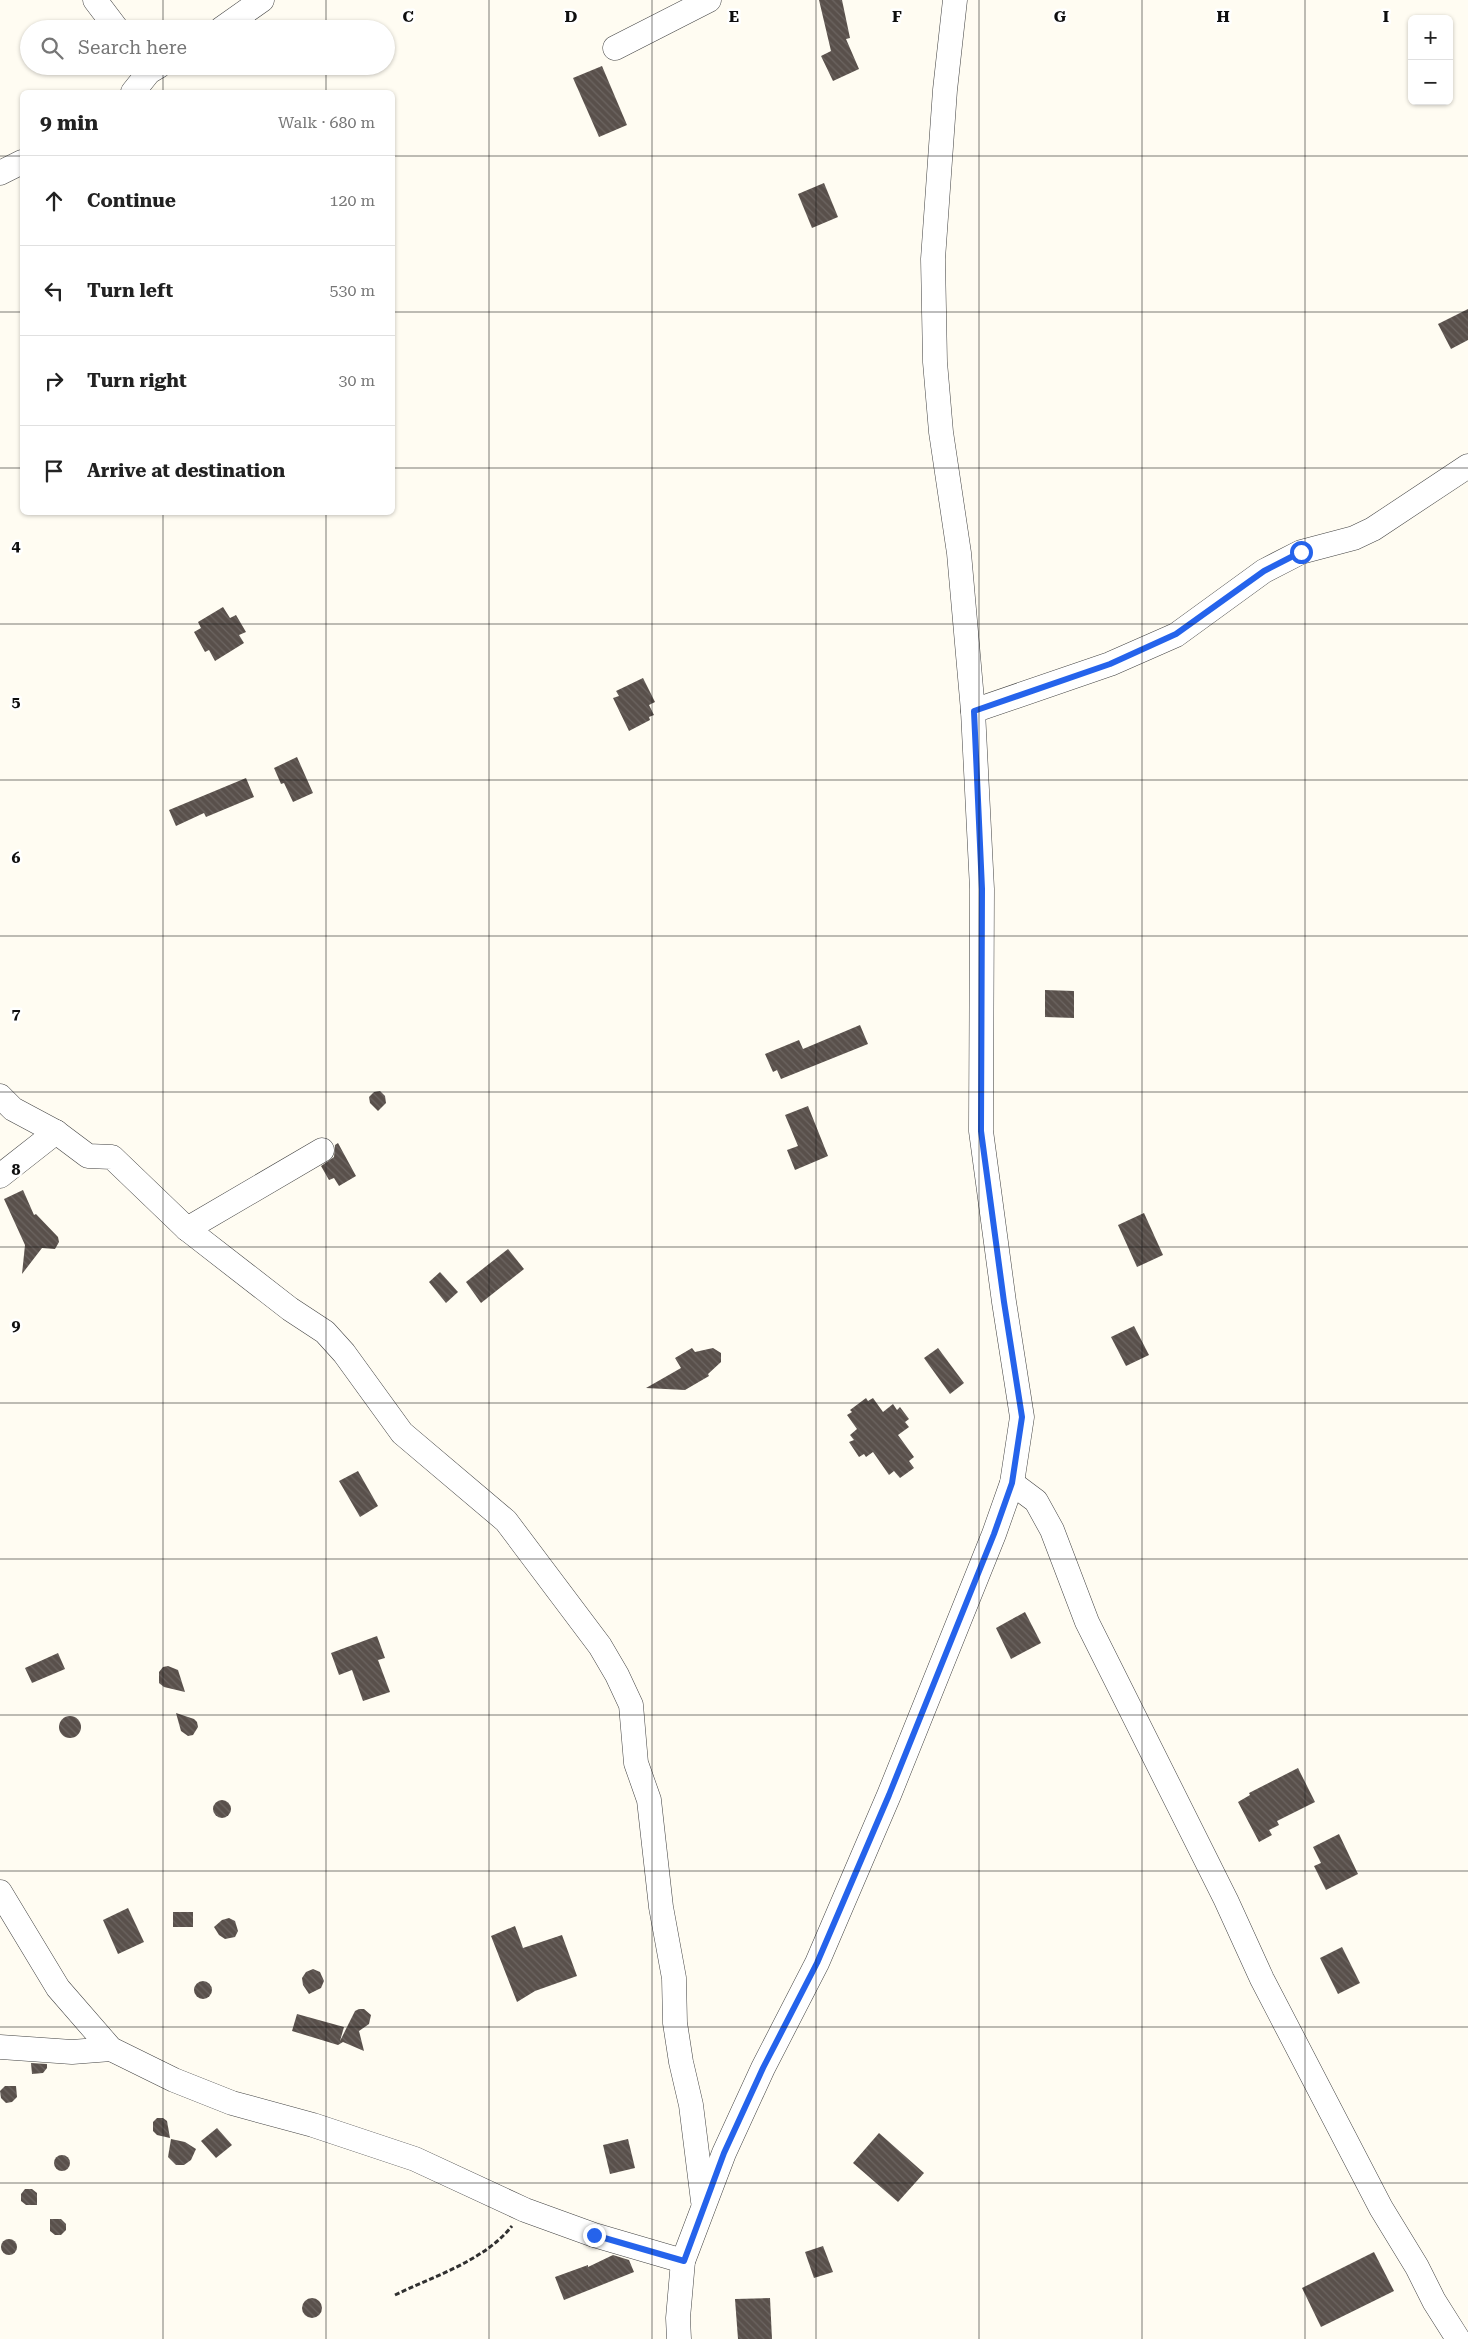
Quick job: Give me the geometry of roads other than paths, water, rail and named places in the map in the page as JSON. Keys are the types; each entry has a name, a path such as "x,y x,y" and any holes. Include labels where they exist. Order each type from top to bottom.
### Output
{"street":[{"path":"95,0 110,20"},
{"path":"234,20 262,0"},
{"path":"615,48 709,0"},
{"path":"679,2339 678,2318 684,2261 703,2208 724,2153 763,2068 817,1963 885,1804 994,1534 1012,1483 1022,1417 981,1131 982,889 974,711 959,553 941,432 936,362 933,259 945,90 955,0"},
{"path":"134,90 146,75"},
{"path":"0,173 20,163"},
{"path":"974,711 1110,664 1176,634 1264,571 1301,552 1354,538 1373,529 1468,466"},
{"path":"0,1096 14,1109 56,1132 88,1156 112,1158 187,1230 290,1309 325,1332 366,1382 402,1433 506,1521 600,1646 617,1675 631,1705 636,1763 650,1800 660,1907 674,1978 675,2023 681,2062 691,2104 703,2208"},
{"path":"0,1176 56,1132"},
{"path":"187,1230 322,1150"},
{"path":"1012,1483 1036,1501 1052,1530 1087,1622 1222,1892 1262,1979 1381,2208 1458,2339"},
{"path":"0,1892 58,1988 112,2050 174,2080 232,2103 313,2125 415,2159 525,2210 594,2235 684,2261"},
{"path":"0,2046 72,2052 112,2050"}]}
